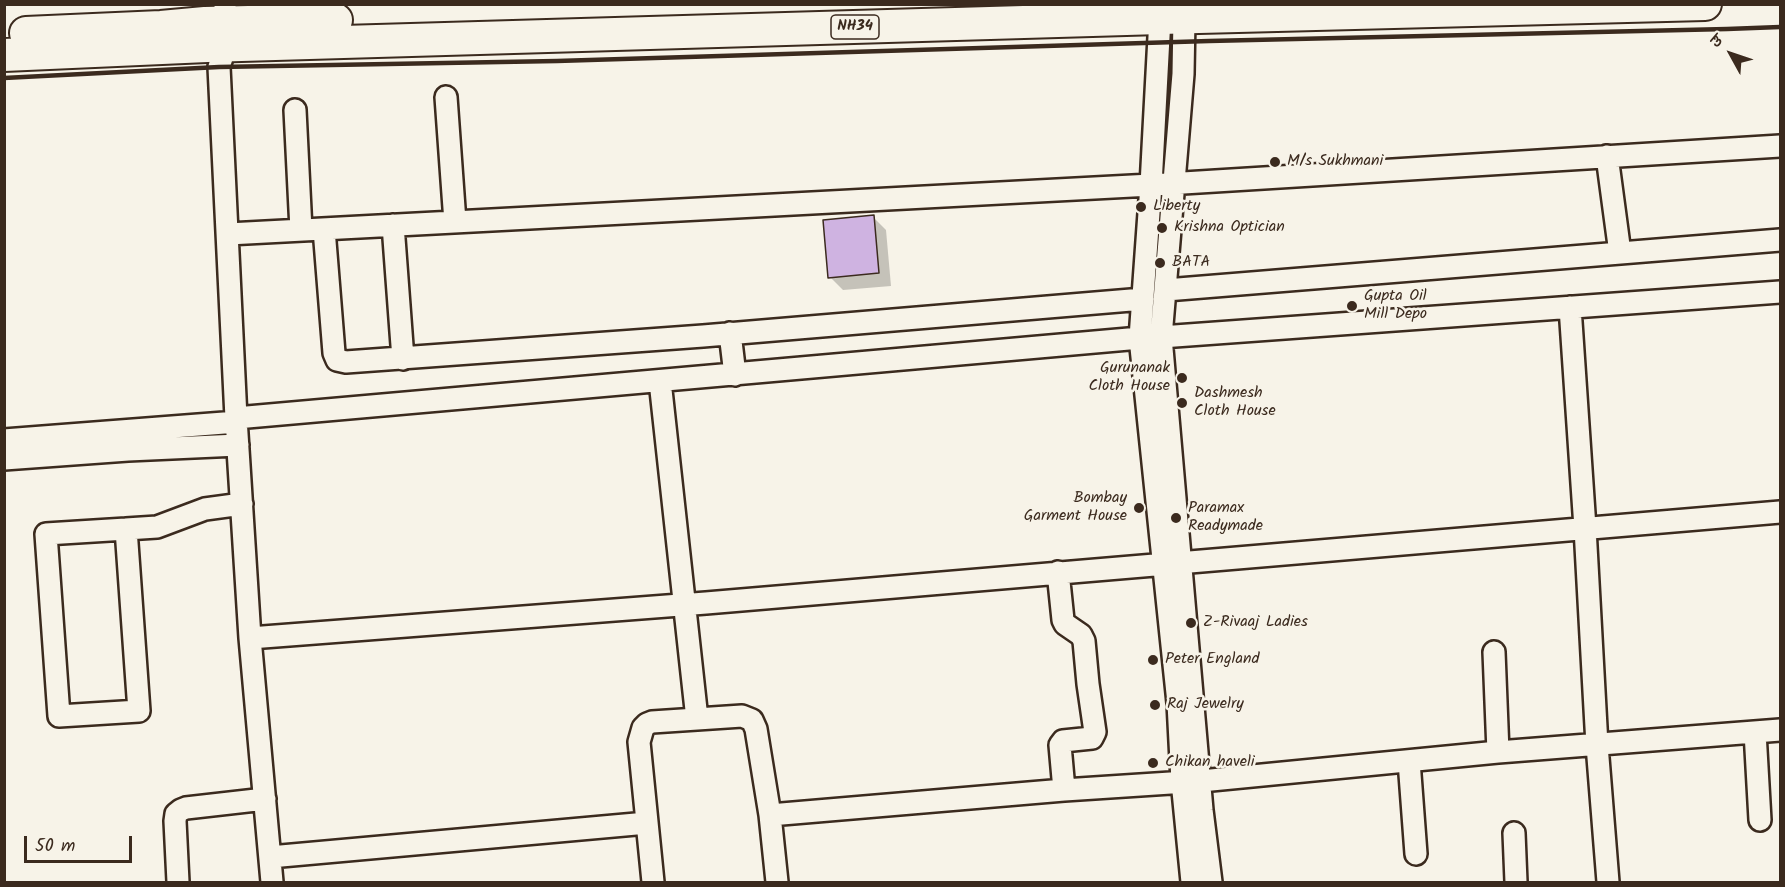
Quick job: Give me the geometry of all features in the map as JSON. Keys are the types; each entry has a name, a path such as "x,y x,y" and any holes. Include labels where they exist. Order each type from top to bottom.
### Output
{"highway":[{"name":"NH34","path":"4,55 213,27 290,21 708,22 906,4"},
{"name":"NH34","path":"213,27 1172,18 1468,8 1705,4"},
{"path":"4,34 213,27"}],"street":[{"path":"254,4 290,21"},
{"path":"1172,18 1183,74 1161,337 1178,703 1192,781 1202,810 1211,882"},
{"path":"1172,18 1151,185 1140,338 1172,562"},
{"path":"213,27 228,234 236,420 250,638 272,882"},
{"path":"446,97 455,222"},
{"path":"295,110 301,230"},
{"path":"228,234 1151,185 1780,146"},
{"path":"1607,156 1620,253"},
{"path":"393,225 403,359"},
{"path":"324,229 334,358 340,362 403,359 1143,299"},
{"path":"1166,290 1780,240"},
{"path":"4,440 1140,338 1780,292"},
{"path":"1570,308 1597,745 1608,882"},
{"path":"730,333 735,375"},
{"path":"660,381 697,719"},
{"path":"4,459 238,445"},
{"path":"126,529 139,711 59,716 46,534 157,526 205,508 242,504"},
{"path":"250,638 1780,512"},
{"path":"1058,572 1063,620 1065,624 1082,635 1084,641 1095,732 1092,738 1061,742 1059,748 1064,790"},
{"path":"1494,652 1498,752"},
{"path":"653,882 639,742 643,728 652,722 742,716 754,724 770,815 777,882"},
{"path":"770,815 1780,730"},
{"path":"1755,732 1760,820"},
{"path":"1409,761 1416,854"},
{"path":"1192,781 1192,882"},
{"path":"178,882 175,820 181,810 264,799"},
{"path":"270,857 647,823"},
{"path":"1514,833 1516,882"}],"building":[{"path":"874,215 879,273 828,278 823,220"}],"railway":[{"path":"4,78 219,67 557,61 1209,41 1780,27"}],"place":[{"name":"M/s Sukhmani","path":"1275,162"},
{"name":"Liberty","path":"1141,207"},
{"name":"Krishna Optician","path":"1162,228"},
{"name":"BATA","path":"1160,263"},
{"name":"Gupta Oil Mill Depo","path":"1352,306"},
{"name":"Gurunanak Cloth House","path":"1182,378"},
{"name":"Dashmesh Cloth House","path":"1182,403"},
{"name":"Bombay Garment House","path":"1139,508"},
{"name":"Paramax Readymade","path":"1176,518"},
{"name":"Z-Rivaaj Ladies","path":"1191,623"},
{"name":"Peter England","path":"1153,660"},
{"name":"Raj Jewelry","path":"1155,705"},
{"name":"Chikan haveli","path":"1153,763"}]}
